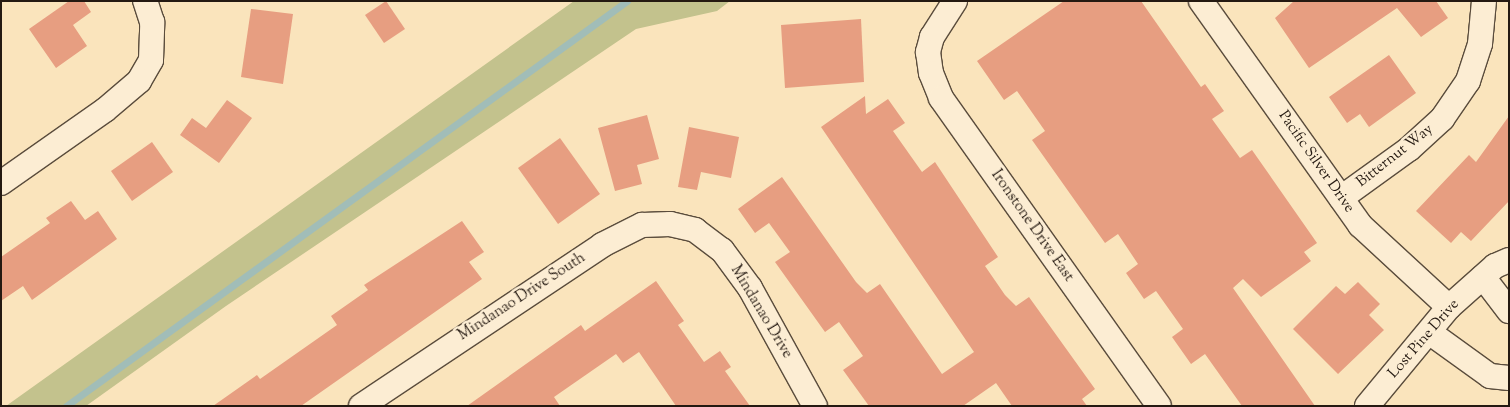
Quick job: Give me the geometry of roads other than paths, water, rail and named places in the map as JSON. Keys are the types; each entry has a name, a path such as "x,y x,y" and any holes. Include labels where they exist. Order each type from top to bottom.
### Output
{"street":[{"name":"Ironstone Drive East","path":"955,1 932,37 931,73 942,98 1159,406"},
{"name":"Pacific Silver Drive","path":"1201,1 1372,237 1449,307"},
{"name":"Bitternut Way","path":"1342,198 1442,119 1468,81 1480,44 1484,1"},
{"path":"1,183 105,110 139,81 151,60 149,12"},
{"name":"Mindanao Drive South","path":"361,406 602,245 642,225 670,224 695,230"},
{"name":"Mindanao Drive","path":"695,230 722,250 750,288 815,406"},
{"name":"Lost Pine Drive","path":"1367,406 1449,307 1482,277 1509,260"},
{"path":"1482,277 1509,311"},
{"path":"1428,332 1490,376 1509,378"}],"waterway":[{"path":"66,406 627,1"}]}
